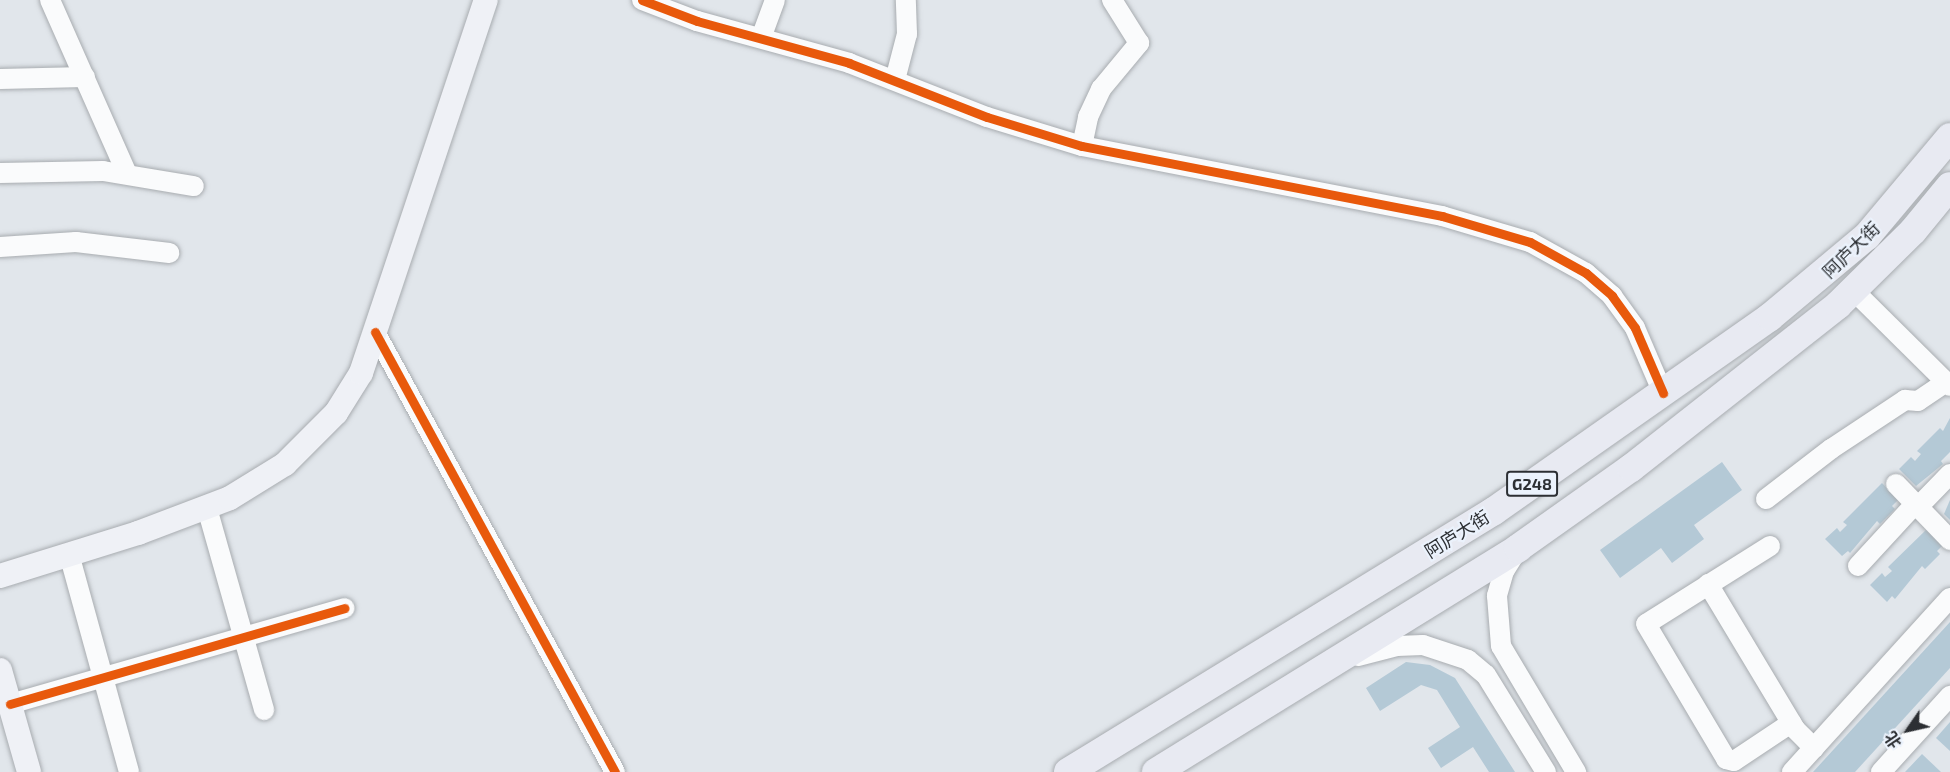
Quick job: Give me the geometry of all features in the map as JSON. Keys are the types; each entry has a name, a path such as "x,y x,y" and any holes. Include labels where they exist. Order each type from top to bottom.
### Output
{"highway":[{"name":"阿庐大街","path":"1068,772 1494,511 1770,317 1843,259 1891,211 1950,137"},
{"name":"G248","path":"1156,772 1518,548 1686,426 1854,291 1913,231 1950,186"}],"main road":[{"path":"0,565 135,523 226,489 279,456 328,407 352,369 476,0"},
{"path":"0,576 207,508 268,477 320,431 356,383 486,0"},
{"path":"0,670 14,772"},
{"path":"5,713 29,772"}],"street":[{"path":"50,0 127,174"},
{"path":"642,0 895,80 987,117 1082,146 1442,216 1530,242 1586,273 1612,296 1635,328 1663,393"},
{"path":"761,38 775,0"},
{"path":"895,80 907,34 906,0"},
{"path":"1082,146 1088,117 1101,89 1139,43 1112,0"},
{"path":"0,79 85,77"},
{"path":"0,173 67,169 127,174 194,186"},
{"path":"0,247 76,242 169,253"},
{"path":"1766,499 1831,449 1905,400 1918,401 1948,384 1854,291"},
{"path":"375,332 615,772"},
{"path":"1858,566 1950,474"},
{"path":"1896,484 1950,540"},
{"path":"207,508 264,710"},
{"path":"1770,546 1646,624 1726,759 1734,760 1791,723"},
{"path":"1518,548 1500,584 1497,634 1505,657 1576,772"},
{"path":"69,554 129,772"},
{"path":"1708,585 1791,723 1814,748"},
{"path":"1792,772 1950,597"},
{"path":"5,713 103,677 344,608"},
{"path":"1329,665 1396,646 1423,645 1457,654 1486,675 1546,772"},
{"path":"1881,772 1950,696"}],"building":[{"path":"1950,418 1950,452 1941,461 1943,464 1916,486 1899,469 1911,457 1915,461 1921,454 1917,451 1940,428 1943,431"},
{"path":"1722,462 1742,490 1694,525 1704,539 1672,563 1661,548 1620,578 1600,550"},
{"path":"1882,483 1898,500 1892,506 1895,509 1880,524 1877,521 1850,553 1848,551 1842,556 1825,539 1837,528 1840,532 1847,525 1843,522"},
{"path":"1950,500 1950,520 1944,514"},
{"path":"1927,529 1943,545 1937,551 1940,554 1925,569 1922,566 1895,599 1892,596 1887,602 1870,585 1882,573 1885,577 1892,571 1888,567"},
{"path":"1950,622 1950,668 1855,772 1813,772"},
{"path":"1406,662 1430,665 1455,678 1515,772 1489,772 1473,747 1441,768 1428,748 1460,727 1437,690 1421,685 1380,711 1366,688"},
{"path":"1950,722 1950,751 1936,738"},
{"path":"1922,754 1941,772 1905,772"}],"cycle path":[{"path":"642,0 697,21 849,63 987,117 1082,146 1442,216 1530,242 1586,273 1612,296 1635,328 1663,393"},
{"path":"375,332 615,772"},
{"path":"10,704 344,608"}]}
